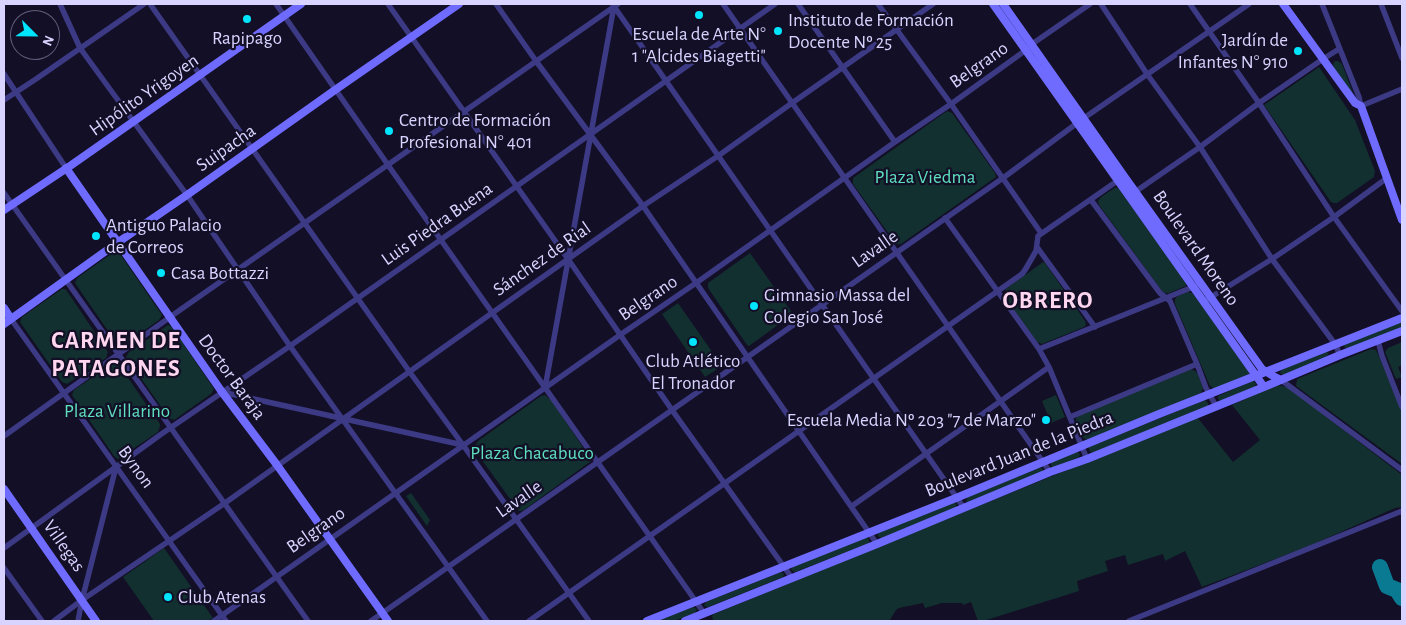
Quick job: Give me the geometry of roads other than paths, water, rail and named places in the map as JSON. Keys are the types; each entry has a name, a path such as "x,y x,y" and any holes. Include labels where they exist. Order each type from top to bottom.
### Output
{"main road":[{"name":"Hipólito Yrigoyen","path":"4,210 200,76 301,4"},
{"name":"Suipacha","path":"4,324 117,242 252,150 459,4"},
{"name":"Boulevard Moreno","path":"993,4 1084,118 1121,178"},
{"name":"Boulevard Moreno","path":"1003,4 1077,124 1201,282 1207,299 1264,387"},
{"path":"1283,4 1355,103 1361,106 1402,216"},
{"name":"Doctor Baraja","path":"66,168 222,392 277,465 388,621"},
{"name":"Boulevard Moreno","path":"1133,194 1194,287 1207,299 1262,369 1281,380"},
{"name":"Bynon","path":"4,308 11,318"},
{"name":"Boulevard Juan de la Piedra","path":"648,621 1402,318"},
{"name":"Boulevard Juan de la Piedra","path":"685,621 1402,331"},
{"name":"Villegas","path":"4,489 96,621"}],"street":[{"path":"60,4 80,48 187,195 290,346 487,621"},
{"path":"4,100 144,4"},
{"path":"150,4 357,299 589,621"},
{"path":"276,4 440,240 704,613"},
{"path":"388,4 792,578"},
{"path":"496,4 643,206 877,544"},
{"path":"4,436 615,4"},
{"path":"615,4 666,81 964,508"},
{"path":"545,388 615,4"},
{"path":"723,4 1050,472"},
{"name":"Luis Piedra Buena","path":"4,548 170,428 290,346 775,4"},
{"path":"798,4 894,142"},
{"path":"878,4 1041,233"},
{"name":"Sánchez de Rial","path":"54,621 82,600 225,504 492,312 718,156 933,4"},
{"name":"Belgrano","path":"214,621 224,618 276,577 894,142 951,104 1090,4"},
{"path":"1101,4 1147,74 1200,147 1272,259 1335,344 1340,355"},
{"path":"1190,4 1259,103 1334,217 1402,311"},
{"name":"Lavalle","path":"371,621 1003,178 1084,118 1249,4"},
{"path":"1322,4 1359,96 1361,106 1402,90"},
{"path":"1381,4 1402,58"},
{"path":"1133,194 1259,103 1339,49"},
{"name":"Doctor Baraja","path":"4,74 66,168"},
{"path":"529,621 997,292 1026,270 1037,246 1038,236 1041,233 1121,178"},
{"path":"1207,299 1272,259 1387,178"},
{"path":"4,193 308,621"},
{"path":"1091,200 1160,293 1170,301 1216,406"},
{"path":"945,218 1039,349 1049,366 1087,459"},
{"path":"1037,246 1095,327"},
{"path":"1039,349 1194,287 1201,282"},
{"name":"Bynon","path":"11,318 224,618"},
{"path":"1378,341 1382,356 1400,393 1402,407"},
{"path":"1070,416 1197,364"},
{"path":"852,506 1049,366"},
{"name":"Boulevard Moreno","path":"1281,380 1402,470"},
{"path":"222,392 463,445"},
{"path":"78,621 116,467"},
{"path":"1129,621 1402,511"},
{"path":"4,568 42,621"}],"place":[{"name":"Escuela de Arte N° 1 \"Alcides Biagetti\"","path":"699,15"},
{"name":"Rapipago","path":"247,19"},
{"name":"Instituto de Formación Docente Nº 25","path":"778,31"},
{"name":"Jardín de Infantes N° 910","path":"1298,51"},
{"name":"Centro de Formación Profesional N° 401","path":"389,131"},
{"name":"Antiguo Palacio de Correos","path":"96,236"},
{"name":"Casa Bottazzi","path":"161,273"},
{"name":"Gimnasio Massa del Colegio San José","path":"754,306"},
{"name":"Club Atlético El Tronador","path":"693,342"},
{"name":"Escuela Media Nº 203 \"7 de Marzo\"","path":"1046,420"},
{"name":"Club Atenas","path":"168,597"}],"district":[{"name":"OBRERO","path":"1048,301"},
{"name":"CARMEN DE PATAGONES","path":"116,355"}],"park label":[{"name":"Plaza Viedma","path":"925,177"},
{"name":"Plaza Villarino","path":"117,411"},
{"name":"Plaza Chacabuco","path":"532,453"}]}
